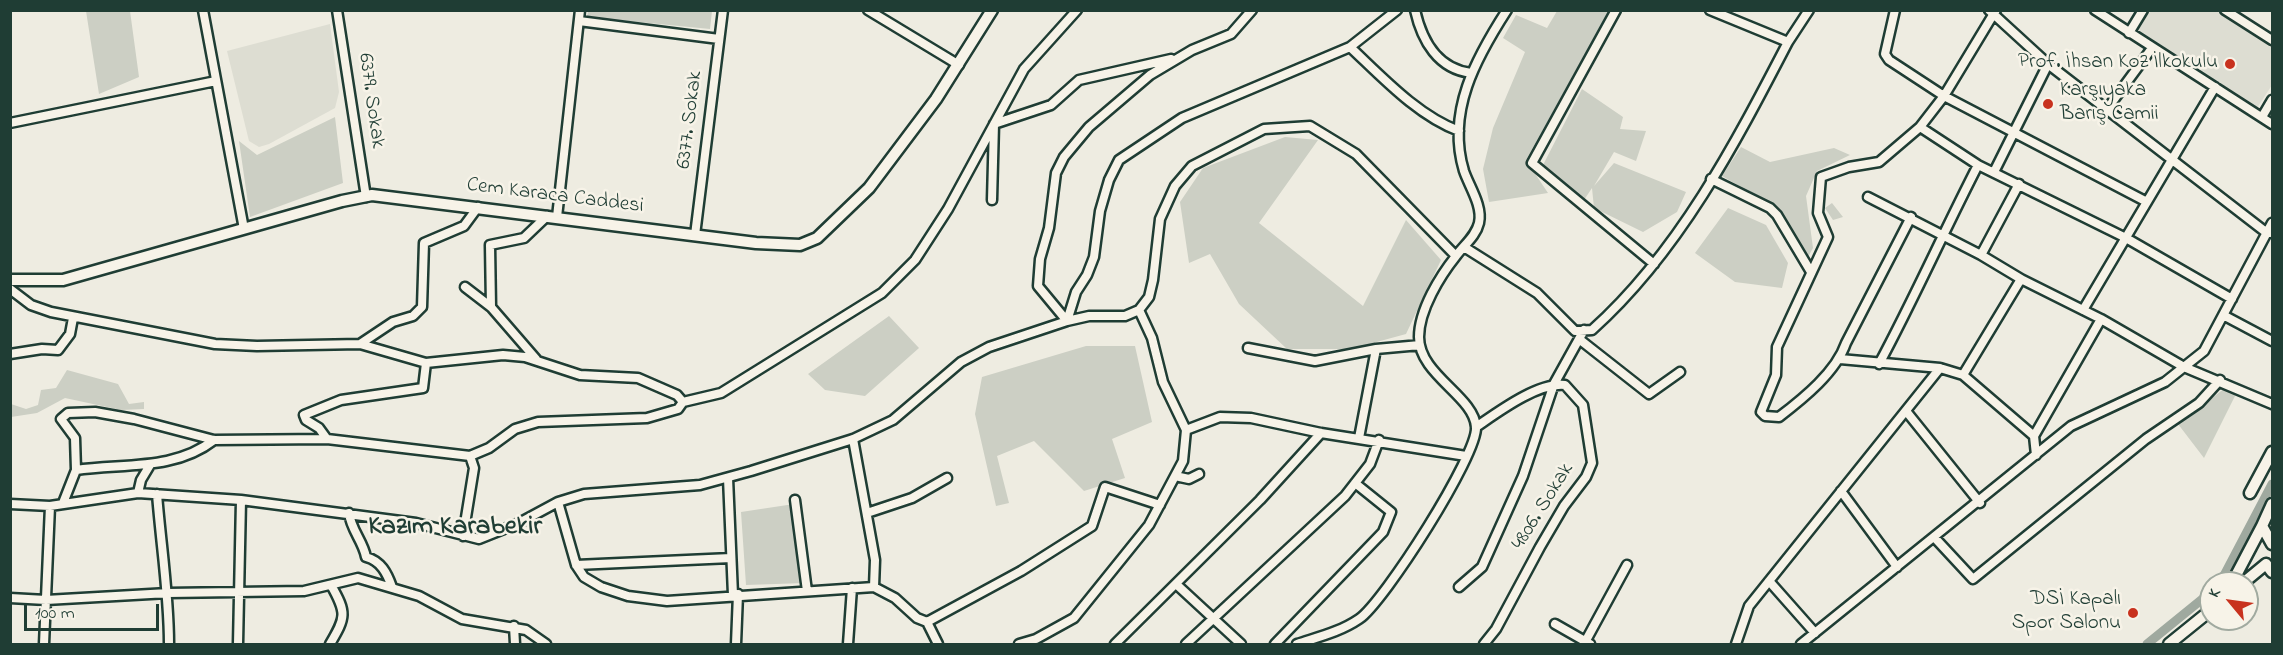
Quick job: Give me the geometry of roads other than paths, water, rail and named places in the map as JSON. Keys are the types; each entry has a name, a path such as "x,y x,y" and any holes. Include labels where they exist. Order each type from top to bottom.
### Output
{"street":[{"path":"203,10 244,229"},
{"name":"6379. Sokak","path":"338,10 366,197"},
{"path":"491,308 490,245 524,238 552,216 580,10"},
{"name":"6377. Sokak","path":"695,235 723,10"},
{"path":"868,10 959,65"},
{"name":"Cem Karaca Caddesi","path":"10,280 63,280 366,197 478,207 756,243 800,245 817,238 869,188 959,65 992,10"},
{"path":"63,503 76,470 75,438 62,419 68,413 95,412 134,419 214,440 327,439 470,456 489,448 515,429 538,422 647,418 678,409 683,402 721,393 882,293 915,260 948,209 1024,69 1077,10"},
{"path":"1067,321 1038,286 1040,259 1049,228 1056,173 1064,157 1089,127 1150,75 1180,57 1231,34 1252,10"},
{"path":"1067,321 1076,292 1094,256 1100,211 1108,180 1119,160 1182,118 1350,47 1397,10"},
{"path":"1415,10 1419,26 1436,57 1455,71 1471,73"},
{"path":"1476,427 1471,412 1422,356 1420,345 1422,321 1431,298 1456,256 1474,236 1480,221 1477,203 1464,171 1458,141 1461,108 1471,73 1507,10"},
{"path":"1616,10 1532,163 1654,264"},
{"path":"1710,10 1788,42"},
{"path":"1464,247 1537,293 1575,331 1592,330 1654,264 1712,180 1788,42 1809,10"},
{"path":"1895,10 1886,54 1889,60 1944,96 2147,202"},
{"path":"2096,10 2272,124"},
{"path":"2129,33 2144,10"},
{"path":"2225,10 2272,40"},
{"path":"1911,218 1846,342 1840,360 1779,417 1772,419 1761,412 1776,375 1777,347 1828,237 1818,213 1817,201 1821,177 1849,167 1879,162 1920,127 1944,96 1993,12 2048,64 2270,233"},
{"path":"579,21 719,39"},
{"path":"1350,47 1389,83 1443,125 1459,131"},
{"path":"2107,109 2152,48"},
{"path":"994,124 1051,105 1078,80 1180,57"},
{"path":"1994,172 2048,64"},
{"path":"10,123 216,81"},
{"path":"2083,310 2215,87"},
{"path":"2262,117 2272,100"},
{"path":"992,200 994,124"},
{"path":"10,504 50,506 138,493 241,500 416,523 478,539 519,523 558,502 584,494 618,489 700,485 728,478 853,439 893,420 961,362 989,347 1067,321 1089,316 1125,316 1139,310 1149,297 1154,280 1160,219 1175,186 1192,166 1264,129 1310,126 1356,154 1456,256"},
{"path":"1920,127 1978,165 2126,237 2232,299"},
{"path":"1879,364 1916,296 1942,235 1978,165"},
{"path":"1712,180 1770,208 1777,214 1811,272"},
{"path":"1981,255 2019,184"},
{"path":"1868,196 1981,255 2021,279 2101,319 2184,367 2220,380 2272,404"},
{"path":"360,344 393,322 402,322 413,316 422,307 424,243 464,226 478,207"},
{"path":"1801,645 2071,426 2165,382 2204,351 2270,233 2272,223"},
{"path":"1963,375 2021,279"},
{"path":"465,287 491,308 538,362"},
{"path":"10,289 31,305 74,318 162,332 215,344 257,346 360,344 426,363 503,355 525,357 580,375 638,378 677,395 683,402"},
{"path":"1019,645 1036,639 1074,618 1126,556 1160,505 1183,461 1186,430 1163,382 1152,338 1139,310"},
{"path":"2223,315 2272,341"},
{"path":"10,354 42,349 58,350 70,334 74,318"},
{"path":"2036,455 2034,436 2101,319"},
{"path":"1459,588 1482,567 1523,476 1554,384 1584,330"},
{"path":"1579,339 1649,394 1680,372"},
{"path":"1248,348 1315,361 1376,349 1420,345"},
{"path":"1359,438 1376,349"},
{"path":"1840,360 1940,368 1963,375 2034,436"},
{"path":"327,439 319,428 306,420 304,415 341,400 423,388 426,363"},
{"path":"1736,645 1749,606 1940,368"},
{"path":"1934,537 1973,579 2146,439 2199,403 2220,380"},
{"path":"1297,645 1332,633 1360,618 1377,600 1438,511 1466,456 1476,427 1503,408 1554,384"},
{"name":"4806. Sokak","path":"1484,645 1496,629 1540,547 1564,506 1586,477 1592,463 1583,405 1565,385 1554,384"},
{"path":"1906,411 1980,502"},
{"path":"1186,430 1220,417 1251,418 1466,456"},
{"path":"1115,645 1260,500 1321,432"},
{"path":"853,439 876,560 874,587"},
{"path":"76,470 105,466 150,465 187,457 214,440"},
{"path":"1186,645 1346,496 1370,464 1379,440"},
{"path":"2250,493 2272,452"},
{"path":"463,536 474,468 470,456"},
{"path":"138,493 141,480 150,465"},
{"path":"1175,476 1189,479 1198,474"},
{"path":"728,478 731,558 736,595 736,645"},
{"path":"867,513 912,498 947,478"},
{"path":"1275,645 1383,532 1391,512 1355,483"},
{"path":"927,622 1021,571 1092,526 1105,487 1160,505"},
{"path":"1841,491 1897,567"},
{"path":"157,494 161,551 168,593 169,645"},
{"path":"238,645 241,500"},
{"path":"795,500 807,591"},
{"path":"558,502 576,565 585,577 600,587 628,596 667,601 874,587 895,598 917,618 927,622 938,645"},
{"path":"2238,571 2272,504"},
{"path":"44,645 50,506"},
{"path":"349,513 351,527 364,548 366,557 374,559 387,572 392,587"},
{"path":"2262,526 2272,544"},
{"path":"576,565 731,558"},
{"path":"2258,571 2266,564 2272,572"},
{"path":"1555,624 1587,644 1627,565"},
{"path":"10,598 46,600 240,590 304,591 358,578 419,596 462,619 514,626 526,630 546,645"},
{"path":"1769,580 1815,633"},
{"path":"1176,584 1215,618 1241,645"},
{"path":"330,645 342,622 344,608 332,585"},
{"path":"848,645 852,588"},
{"path":"2169,645 2199,620"},
{"path":"514,626 515,645"}],"waterway":[{"path":"2226,571 2272,484"},
{"path":"2147,644 2199,602"}],"place":[{"name":"Prof. İhsan Koz İlkokulu","path":"2230,64"},
{"name":"Karşıyaka Barış Camii","path":"2048,104"},
{"name":"DSİ Kapalı Spor Salonu","path":"2133,613"}],"district":[{"name":"Kazım Karabekir","path":"455,529"}]}
